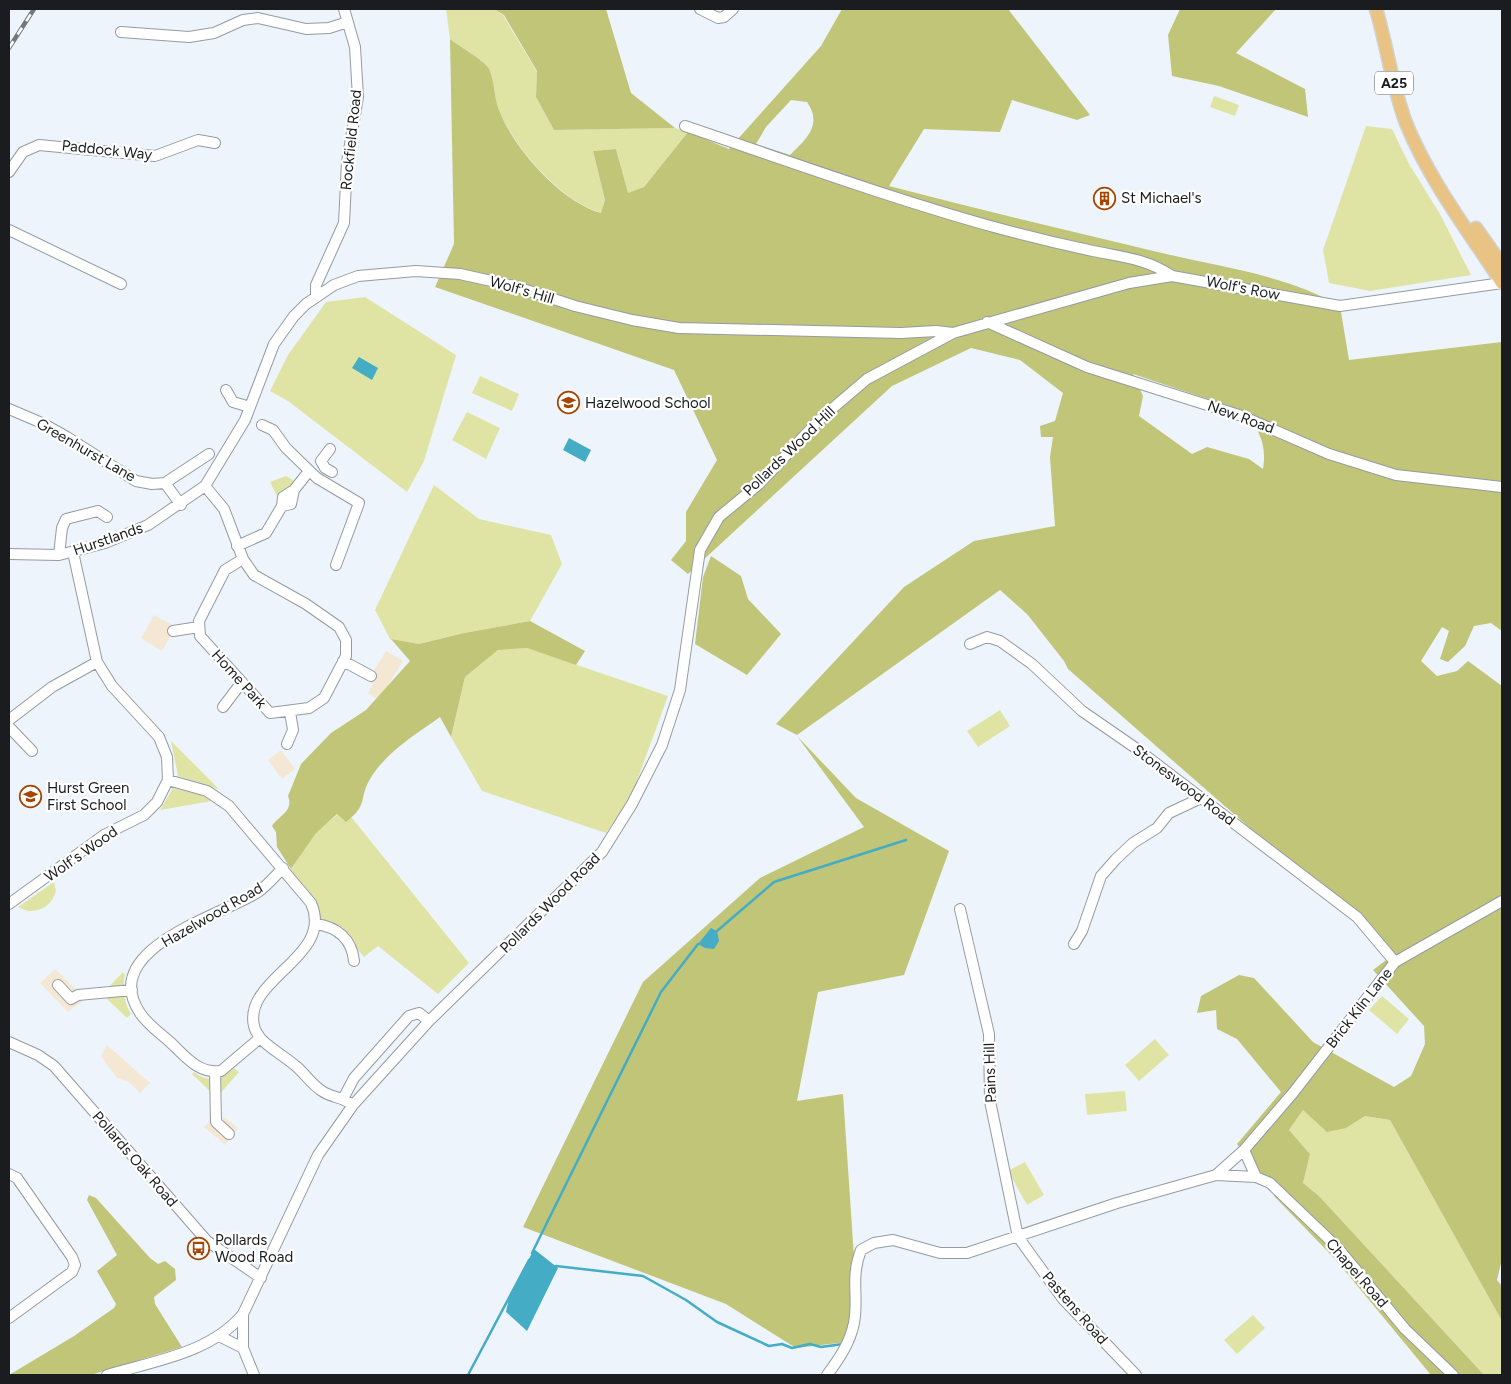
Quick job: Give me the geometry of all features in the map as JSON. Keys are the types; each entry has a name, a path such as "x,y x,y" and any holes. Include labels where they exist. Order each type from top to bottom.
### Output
{"main road":[{"name":"A25","path":"1376,9 1388,61 1406,123 1435,180 1502,283"},
{"path":"1421,154 1502,265"}],"street":[{"name":"Rockfield Road","path":"316,297 316,285 344,223 347,162 358,97 355,48 344,9"},
{"path":"700,9 720,22 733,9"},
{"path":"121,32 140,39 189,38 214,33 243,20 258,18 306,29 329,28 348,22"},
{"path":"685,126 840,180 991,226 1093,251 1137,258 1157,266 1172,276"},
{"name":"Paddock Way","path":"9,172 23,152 39,144 155,156 198,140 215,143"},
{"path":"9,230 121,284"},
{"name":"Wolf's Hill","path":"205,486 231,444 250,407 274,344 294,316 316,297 334,285 358,276 416,271 447,273 514,286 575,306 679,328 901,333 936,330 953,333"},
{"name":"Wolf's Row","path":"987,322 1129,283 1172,276 1340,306 1502,283"},
{"name":"Pollards Wood Hill","path":"680,684 700,550 719,517 759,484 820,419 867,378 953,333 987,322"},
{"name":"New Road","path":"987,322 1087,368 1242,416 1346,459 1396,475 1502,487"},
{"path":"226,390 234,402 250,407"},
{"name":"Greenhurst Lane","path":"9,409 50,427 136,481 152,484 165,483"},
{"path":"262,425 273,430 286,448 316,478 359,503 336,565"},
{"path":"316,478 328,470 321,461 330,449"},
{"path":"181,505 165,483 209,454"},
{"path":"238,546 266,533 282,506 283,497 294,490 309,471"},
{"name":"Hurstlands","path":"9,554 59,555 134,532 181,505 205,486"},
{"name":"Home Park","path":"199,627 200,636 270,713 290,712 309,708 324,698 346,656 346,640 339,627 306,604 254,575 243,559 224,509 205,486"},
{"name":"Hurstlands","path":"59,555 62,528 66,519 98,511 108,516"},
{"path":"73,552 97,662 112,686 159,737 167,757 168,780 207,791 229,806 311,903 316,924 315,931 307,945 255,1006 254,1026 260,1038 298,1068 323,1092 343,1099 352,1105"},
{"path":"173,631 199,627 198,621 225,570 243,559"},
{"name":"Stoneswood Road","path":"970,644 987,637 1000,640 1032,664 1082,711 1137,749 1357,917 1392,958"},
{"path":"343,661 371,676"},
{"path":"9,720 52,687 97,662"},
{"path":"223,707 242,682"},
{"name":"Pollards Wood Road","path":"108,1375 182,1353 220,1336 244,1314 318,1155 352,1105 429,1021 602,852 632,804 662,745 680,690 680,684"},
{"path":"287,744 293,730 290,712"},
{"path":"9,728 32,751"},
{"name":"Wolf's Wood","path":"9,904 104,835 144,815 157,802 168,780"},
{"path":"1074,944 1082,931 1101,876 1133,843 1157,828 1170,813 1201,798"},
{"name":"Hazelwood Road","path":"132,990 132,981 139,964 163,941 180,929 258,892 283,868"},
{"name":"Brick Kiln Lane","path":"1244,1150 1293,1093 1392,958 1502,901"},
{"name":"Pains Hill","path":"960,909 989,1034 990,1101 1018,1238"},
{"path":"316,924 338,930 352,947 354,961"},
{"path":"58,985 71,999 78,995 132,990 136,1006 144,1018 196,1066 215,1072 225,1068 260,1038"},
{"path":"343,1099 354,1078 409,1016 419,1013 429,1021"},
{"name":"Pollards Oak Road","path":"9,1042 38,1055 54,1066 207,1241 261,1278"},
{"path":"215,1072 216,1122 229,1134"},
{"path":"827,1375 843,1353 854,1323 854,1282 861,1250 874,1243 893,1240 940,1253 966,1253 1018,1238 1116,1202 1216,1175 1256,1177 1244,1150 1216,1175"},
{"path":"9,1174 17,1178 75,1264 72,1272 9,1318"},
{"name":"Chapel Road","path":"1256,1177 1270,1184 1337,1247 1405,1330 1453,1375"},
{"name":"Pastens Road","path":"1018,1238 1063,1299 1136,1375"},
{"path":"244,1314 244,1348 254,1375"},
{"path":"220,1336 244,1348"}],"shaded area":[{"path":"154,615 176,627 162,651 141,638"},
{"path":"386,651 403,661 379,700 368,693 373,684 368,680"},
{"path":"281,750 295,769 282,779 268,760"},
{"path":"55,969 86,999 68,1012 40,983"},
{"path":"107,1045 150,1083 140,1093 129,1082 117,1078 101,1056"},
{"path":"214,1116 220,1121 224,1117 238,1128 225,1145 204,1127"}],"green space":[{"path":"446,9 494,9 503,15 537,72 536,97 554,130 675,128 688,132 644,187 628,194 616,149 593,151 605,200 602,213 586,207 571,198 541,172 516,141 499,110 487,66 450,39"},
{"path":"494,9 606,9 631,93 675,128 554,130 536,97 537,71 504,15"},
{"path":"842,9 1008,9 1090,115 1077,120 1012,100 1000,132 924,129 889,186 1166,254 1232,268 1299,287 1340,306 1349,360 1502,342 1502,631 1491,623 1474,626 1465,646 1448,662 1440,659 1449,631 1442,627 1421,661 1437,676 1457,671 1468,661 1502,686 1502,1259 1497,1280 1502,1286 1502,1321 1390,1120 1365,1116 1346,1128 1327,1132 1303,1110 1289,1130 1310,1154 1303,1183 1319,1196 1484,1375 1431,1375 1336,1260 1274,1196 1276,1183 1257,1173 1237,1144 1281,1092 1237,1039 1217,1029 1216,1010 1197,1013 1201,996 1239,975 1254,978 1313,1042 1394,1087 1411,1076 1425,1044 1424,1026 1373,970 1394,954 1068,669 1064,661 1027,614 1000,590 797,735 776,724 904,587 974,541 1055,526 1050,457 1053,437 1041,437 1040,426 1055,421 1063,393 1020,360 971,348 892,386 688,574 671,560 686,541 686,512 717,460 674,370 435,287 454,244 450,39 489,69 499,110 506,125 527,157 555,186 570,198 601,213 605,200 593,151 616,149 628,193 644,187 688,132 729,149 821,46","holes":["791,100 807,102 812,110 813,125 807,137 790,155 756,144 766,127","1133,374 1247,412 1263,445 1263,469 1249,459 1207,447 1192,454 1139,416 1143,396"]},
{"path":"1180,9 1276,9 1236,53 1305,89 1308,117 1219,86 1172,76 1168,35"},
{"path":"1214,96 1239,105 1235,116 1210,107"},
{"path":"1366,126 1392,129 1409,164 1440,214 1471,275 1370,291 1329,283 1323,250"},
{"path":"365,297 456,355 424,461 407,492 288,401 270,391 288,355 326,302"},
{"path":"480,376 519,394 512,411 472,393"},
{"path":"467,412 500,428 486,459 452,440"},
{"path":"286,476 293,480 294,490 282,506 270,482"},
{"path":"434,485 479,519 551,535 562,564 530,621 464,633 419,644 390,639 375,610"},
{"path":"711,556 741,576 748,599 781,634 747,675 695,644 703,577"},
{"path":"530,621 585,651 576,665 527,648 498,650 465,677 451,737 440,717 393,752 384,760 370,779 358,811 346,822 337,814 316,833 291,869 277,847 276,832 272,826 289,806 288,796 301,764 331,733 366,710 410,661 391,639 419,644 464,633"},
{"path":"527,648 668,696 631,797 606,833 482,791 451,737 465,677 498,650"},
{"path":"1000,710 1010,726 978,747 967,731"},
{"path":"797,736 856,798 949,851 904,975 818,992 797,1101 843,1094 855,1272 847,1342 796,1348 726,1304 523,1227 643,982 760,878 864,827"},
{"path":"171,741 218,788 217,789 178,776"},
{"path":"173,788 205,796 212,801 160,810"},
{"path":"338,814 352,818 469,963 438,994 378,946 364,957 339,927 321,919 315,902 290,871 316,832"},
{"path":"54,882 56,891 54,897 46,906 35,911 24,910 18,907"},
{"path":"123,972 125,975 124,995 131,1014 127,1018 103,995"},
{"path":"1382,996 1409,1019 1397,1034 1369,1010"},
{"path":"1155,1039 1169,1055 1139,1081 1125,1065"},
{"path":"234,1068 239,1072 219,1095 215,1096 192,1074 194,1072 199,1076 210,1079 225,1075"},
{"path":"1125,1091 1127,1111 1087,1115 1085,1094"},
{"path":"1303,1110 1346,1128 1365,1116 1390,1120 1502,1321 1502,1375 1484,1375 1319,1196 1303,1183 1310,1154 1289,1130"},
{"path":"1025,1162 1044,1195 1027,1205 1008,1171"},
{"path":"89,1195 96,1198 150,1258 158,1264 165,1261 175,1269 176,1280 154,1297 155,1304 182,1347 91,1375 9,1375 74,1336 114,1308 116,1304 97,1271 117,1255 87,1200"},
{"path":"1253,1315 1265,1328 1237,1354 1224,1340"}],"water":[{"path":"359,357 378,368 372,380 352,368"},
{"path":"569,438 591,450 585,462 563,450"},
{"path":"711,928 717,931 719,941 714,949 705,948 698,944"},
{"path":"534,1249 558,1268 527,1331 506,1312 509,1298"}],"waterway":[{"path":"717,931 774,882 906,840"},
{"path":"532,1253 661,992 698,944"},
{"path":"468,1375 529,1260"},
{"path":"556,1266 643,1276 686,1300 717,1322 769,1346 782,1344 792,1348 810,1344 821,1347 843,1344"}],"railway":[{"path":"9,48 34,9"}],"place":[{"name":"St Michael's","path":"1105,198"},
{"name":"Hazelwood School","path":"569,403"},
{"name":"Hurst Green First School","path":"31,797"},
{"name":"Pollards Wood Road","path":"199,1249"}]}
